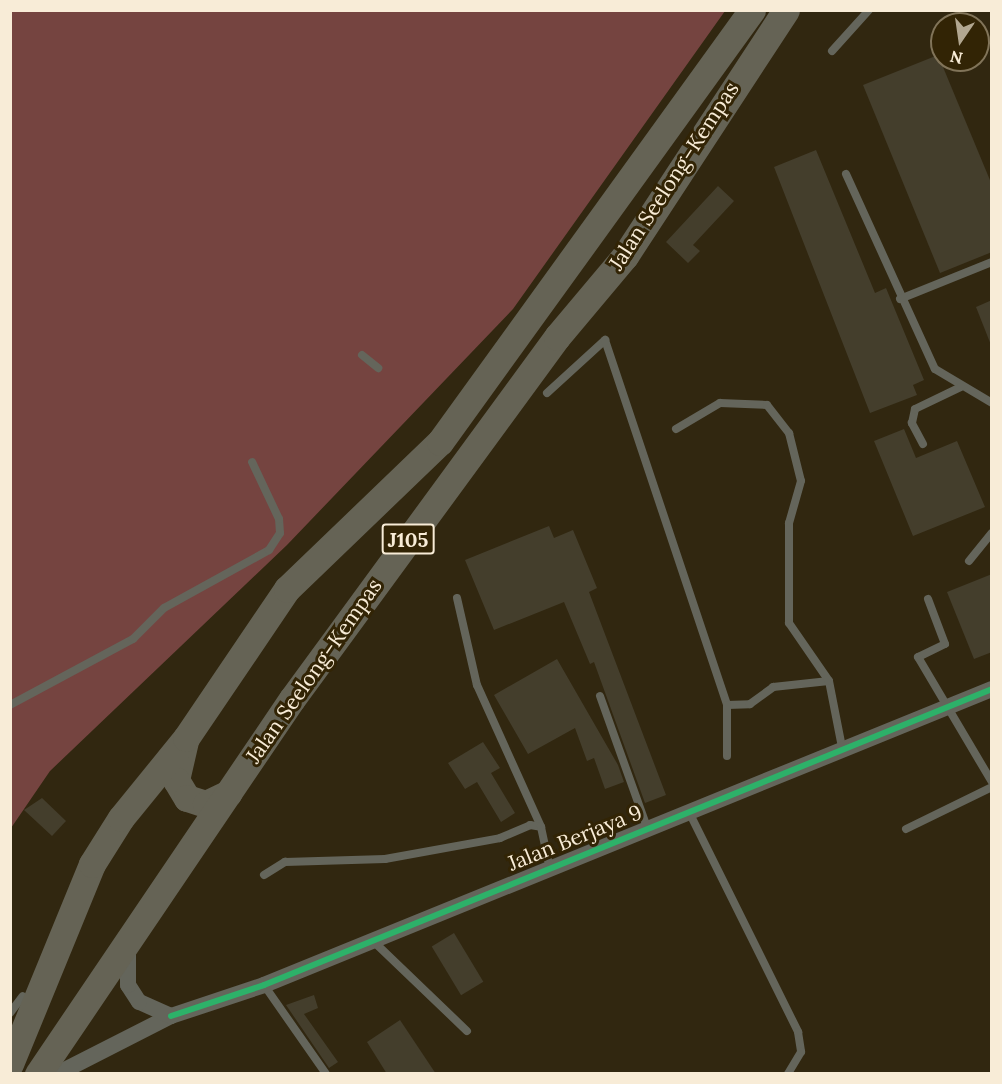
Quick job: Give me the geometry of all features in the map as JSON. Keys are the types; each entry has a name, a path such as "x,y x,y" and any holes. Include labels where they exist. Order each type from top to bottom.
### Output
{"main road":[{"name":"Jalan Seelong–Kempas","path":"11,1061 92,864 121,818 186,738 287,589 441,442 752,10"},
{"name":"Jalan Seelong–Kempas","path":"38,1074 229,793 401,548 557,337 626,256 786,10"},
{"path":"186,738 176,780 187,798 206,804 229,793"}],"street":[{"name":"Jalan Berjaya 9","path":"57,1074 171,1016 264,985 549,865 992,689"},
{"path":"129,943 128,985 139,1002 171,1016"}],"lane":[{"path":"832,51 869,10"},
{"path":"846,174 900,299 935,369 961,387 992,403"},
{"path":"900,299 992,262"},
{"path":"547,393 605,340 727,705 727,756"},
{"path":"362,355 378,368"},
{"path":"923,444 912,423 915,410 961,387"},
{"path":"676,429 720,403 767,405 789,433 801,481 789,523 789,623 829,681 842,747"},
{"path":"10,705 133,639 164,608 269,550 280,533 279,519 252,462"},
{"path":"969,561 992,533"},
{"path":"457,598 477,685 541,827 549,865"},
{"path":"906,829 992,784 945,709 918,657 945,644 928,599"},
{"path":"727,705 750,704 773,687 829,681"},
{"path":"600,696 647,826"},
{"path":"688,810 798,1032 801,1052 788,1074"},
{"path":"264,874 285,862 385,859 500,838 530,825 541,827"},
{"path":"371,939 467,1031"},
{"path":"264,985 326,1074"},
{"path":"10,1013 23,996"}],"shaded area":[{"path":"11,11 725,11 513,309 287,545 50,771 11,828"}],"building":[{"path":"930,58 930,72 945,72 992,185 992,252 940,273 863,85"},
{"path":"816,150 875,293 886,288 924,380 913,385 917,395 870,413 774,167"},
{"path":"718,186 734,201 693,245 700,251 688,263 666,242"},
{"path":"992,300 992,344 991,345 976,307"},
{"path":"904,429 916,458 957,441 985,507 913,536 874,441"},
{"path":"549,526 554,538 573,530 597,588 589,592 666,795 645,803 594,662 590,664 564,602 494,630 465,560"},
{"path":"992,574 992,652 974,659 947,592"},
{"path":"557,659 618,765 624,782 605,789 594,758 587,761 575,728 528,754 494,695"},
{"path":"483,742 500,768 491,773 515,813 501,822 477,782 465,789 448,763"},
{"path":"42,798 66,821 52,836 24,810"},
{"path":"454,933 483,982 461,995 432,946"},
{"path":"314,995 318,1008 304,1014 338,1062 329,1068 286,1005"},
{"path":"400,1020 436,1074 387,1074 367,1042"}],"cycle path":[{"path":"171,1016 264,985 992,689"}]}
